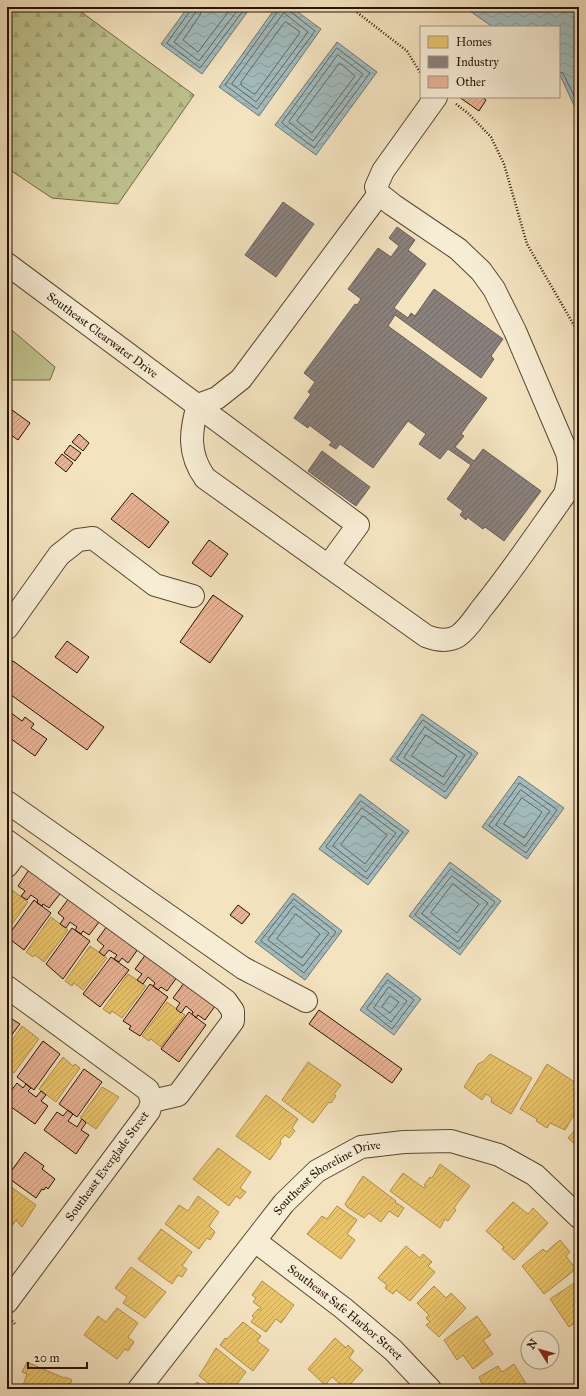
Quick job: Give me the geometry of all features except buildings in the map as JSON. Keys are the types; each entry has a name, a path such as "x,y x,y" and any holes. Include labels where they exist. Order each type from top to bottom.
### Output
{"street":[{"path":"379,194 241,379 217,398 198,405 192,425 194,455 196,465 205,478 426,636 435,640 449,639 458,636 465,630 491,597 565,494 570,477 567,453 515,331 494,289 482,271 458,248 379,194 376,187 383,171 444,99"},
{"name":"Southeast Clearwater Drive","path":"7,264 358,525 328,566"},
{"path":"7,628 59,555 78,540 94,538 155,585 194,596"},
{"path":"7,802 243,968 306,1001"},
{"path":"11,852 226,1001 233,1011 233,1021 178,1095 152,1101"},
{"name":"Southeast Everglade Street","path":"7,987 148,1090 152,1101 149,1111 7,1302"},
{"name":"Southeast Shoreline Drive","path":"139,1389 284,1203 317,1171 360,1147 404,1142 451,1140 499,1155 535,1175 579,1217"},
{"name":"Southeast Safe Harbor Street","path":"255,1241 342,1308 393,1350 430,1389"}],"path":[{"path":"350,7 407,51 420,72"},
{"path":"444,99 469,114 491,137 504,164 527,244 579,334"},
{"path":"579,373 579,399"}],"green space":[{"path":"7,7 82,7 80,11 194,95 118,204 52,198 7,168"},
{"path":"7,326 55,367 50,380 7,380"}],"water":[{"path":"188,7 251,7 202,74 161,44"},
{"path":"276,7 291,7 321,29 259,116 219,87"},
{"path":"464,7 579,7 579,116 560,75 560,26 492,26"},
{"path":"337,42 377,72 316,155 275,125"},
{"path":"422,714 478,753 446,799 390,760"},
{"path":"519,776 564,808 527,859 482,827"},
{"path":"360,794 409,831 368,885 319,849"},
{"path":"450,862 501,901 460,955 409,916"},
{"path":"293,893 342,931 305,980 255,942"},
{"path":"387,973 421,999 394,1035 360,1010"}]}
